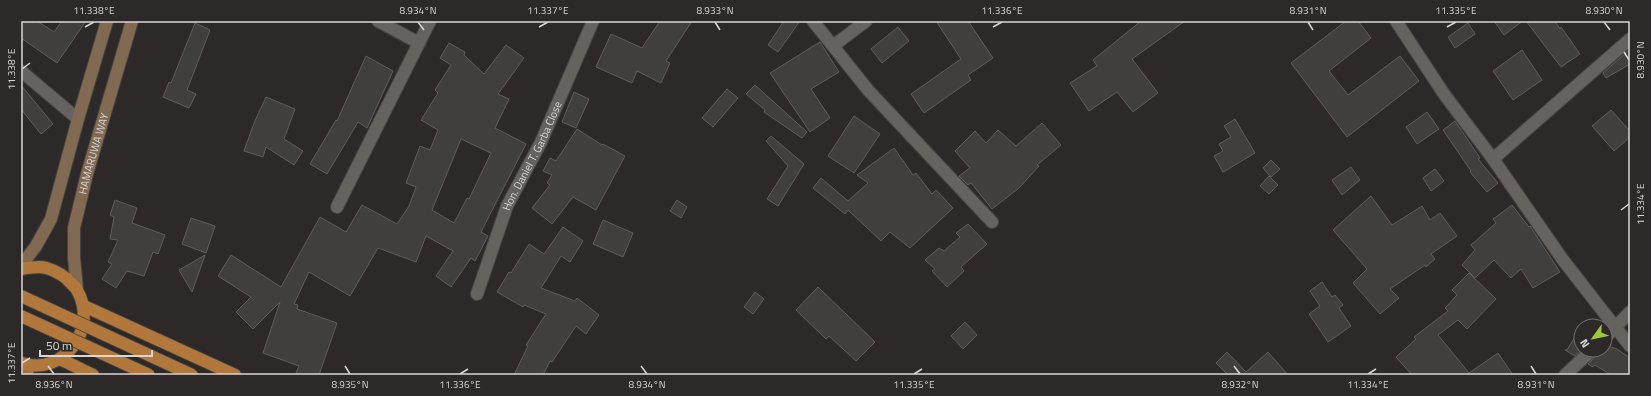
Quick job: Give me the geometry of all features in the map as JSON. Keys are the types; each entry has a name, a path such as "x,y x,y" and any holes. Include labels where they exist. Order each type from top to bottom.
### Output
{"highway":[{"path":"21,267 41,267 61,274 77,289 84,306 84,322 80,337 72,350 60,359 45,365 25,368"},
{"path":"21,296 192,375"},
{"path":"84,306 235,375"},
{"path":"21,316 149,375"},
{"path":"60,359 93,375"}],"main road":[{"path":"21,267 36,246 51,219 78,119 107,21"},
{"name":"HAMARUWA WAY","path":"77,289 74,258 74,228 87,174 132,21"}],"street":[{"path":"378,21 419,43"},
{"path":"337,207 430,21"},
{"name":"Hon. Daniel T. Garba Close","path":"477,294 507,206 541,142 593,21"},
{"path":"813,21 868,90 992,222"},
{"path":"833,46 866,21"},
{"path":"1396,21 1444,94 1493,159 1564,260 1630,346"},
{"path":"1493,159 1630,39"},
{"path":"21,71 78,119"},
{"path":"1613,331 1630,312"},
{"path":"1565,375 1583,358"}],"building":[{"path":"21,21 37,21 54,32 62,21 86,21 57,63 21,38"},
{"path":"660,21 692,21 666,61 670,63 661,83 637,71 632,83 596,67 611,34 642,48"},
{"path":"784,21 800,21 778,52 768,45"},
{"path":"936,21 968,21 993,58 968,75 971,80 924,113 911,94 961,59"},
{"path":"1141,21 1185,21 1132,59 1158,93 1133,112 1117,92 1089,111 1070,83 1097,66 1093,60"},
{"path":"1346,21 1358,21 1371,38 1329,71 1348,95 1400,56 1419,81 1347,137 1291,63"},
{"path":"1494,21 1523,21 1504,35"},
{"path":"1526,21 1555,21 1580,54 1561,67"},
{"path":"195,23 210,30 187,90 196,94 189,108 163,97 169,82 171,83"},
{"path":"1468,23 1475,34 1455,48 1448,37"},
{"path":"898,27 909,41 882,63 871,49"},
{"path":"820,42 839,72 811,89 830,118 810,132 770,73"},
{"path":"449,43 465,52 464,55 484,74 506,45 524,58 498,94 509,99 495,128 526,144 481,232 488,236 475,261 471,258 451,287 436,276 453,251 426,236 416,262 378,248 350,296 309,272 294,304 298,305 297,309 337,323 319,375 303,375 296,373 299,366 263,353 280,302 253,329 236,312 251,297 218,276 231,255 281,287 320,217 346,232 362,205 397,224 409,206 416,187 406,183 420,146 430,150 438,130 421,120 438,93 435,90 451,65 440,58","holes":["461,139 491,153 469,199 467,198 454,223 432,210"]},
{"path":"1630,49 1630,64 1606,78 1603,73"},
{"path":"1522,50 1542,80 1513,100 1493,71"},
{"path":"366,56 393,71 367,128 358,122 327,174 310,164 336,120 337,121"},
{"path":"21,85 53,124 41,134 21,109"},
{"path":"755,85 807,132 802,138 764,112 765,110 746,94"},
{"path":"727,89 738,98 713,127 702,118"},
{"path":"574,92 589,99 576,128 562,122"},
{"path":"266,97 295,109 284,139 303,151 294,165 266,147 263,157 244,151 254,123"},
{"path":"1611,110 1630,131 1630,137 1614,151 1592,126"},
{"path":"1427,112 1439,129 1417,144 1406,127"},
{"path":"854,116 880,134 854,173 828,156"},
{"path":"1235,119 1255,153 1223,172 1214,156 1223,151 1219,144 1231,137 1224,126"},
{"path":"1455,121 1480,158 1478,159 1498,183 1487,192 1470,172 1471,171 1443,130"},
{"path":"1042,123 1061,145 1037,165 1039,166 1019,188 992,209 971,183 968,185 959,176 970,168 955,151 975,131 986,143 998,130 1016,146"},
{"path":"577,129 602,145 603,144 625,156 596,210 573,197 552,224 532,208 550,185 547,183 552,175 543,171 550,158 556,161"},
{"path":"771,136 804,164 778,206 767,199 788,166 766,141"},
{"path":"894,148 913,175 916,173 932,194 936,190 953,208 910,248 890,232 881,241 848,210 845,214 813,188 821,178 848,201 868,183 857,175"},
{"path":"1271,160 1280,169 1271,177 1263,168"},
{"path":"1351,167 1360,180 1342,195 1332,180"},
{"path":"1435,169 1444,181 1431,191 1423,178"},
{"path":"1269,176 1278,185 1269,194 1260,186"},
{"path":"1371,196 1392,225 1422,206 1430,220 1440,213 1457,236 1431,254 1435,259 1426,267 1425,265 1390,289 1399,298 1380,314 1353,283 1367,269 1333,230"},
{"path":"115,200 137,208 132,223 165,235 158,254 153,252 144,276 127,271 116,288 102,279 112,264 108,262 118,240 110,239 114,217 110,215"},
{"path":"677,200 687,207 681,218 670,211"},
{"path":"1512,205 1529,227 1530,226 1560,272 1533,288 1521,269 1511,278 1494,260 1475,278 1462,265 1475,250 1471,245 1496,223 1493,219"},
{"path":"191,218 215,226 206,253 182,244"},
{"path":"603,220 633,233 623,257 593,244"},
{"path":"968,224 987,244 961,267 964,271 947,287 932,271 935,269 925,260 939,248 944,251 960,237 956,233"},
{"path":"563,227 583,241 570,262 561,256 541,288 575,301 577,298 599,315 586,334 576,326 552,362 550,361 543,375 514,375 528,346 526,345 546,314 524,305 523,307 497,292 529,244 544,254"},
{"path":"205,255 192,292 179,270"},
{"path":"1469,273 1496,299 1467,329 1458,320 1438,335 1469,373 1498,353 1513,375 1412,375 1396,357 1416,339 1414,337 1448,311 1445,308 1457,295 1452,290"},
{"path":"1322,282 1332,297 1335,295 1343,305 1339,308 1351,326 1328,342 1309,314 1320,306 1310,291"},
{"path":"818,287 875,342 856,361 829,336 826,339 796,310"},
{"path":"755,292 764,299 753,314 744,307"},
{"path":"965,322 977,335 963,349 951,336"},
{"path":"1573,340 1573,355 1565,350 1567,350"},
{"path":"1613,348 1630,358 1630,370 1627,375 1611,375 1595,365 1593,367 1588,364 1594,358 1613,358"},
{"path":"1227,352 1246,372 1268,352 1288,375 1228,375 1216,363"}]}
